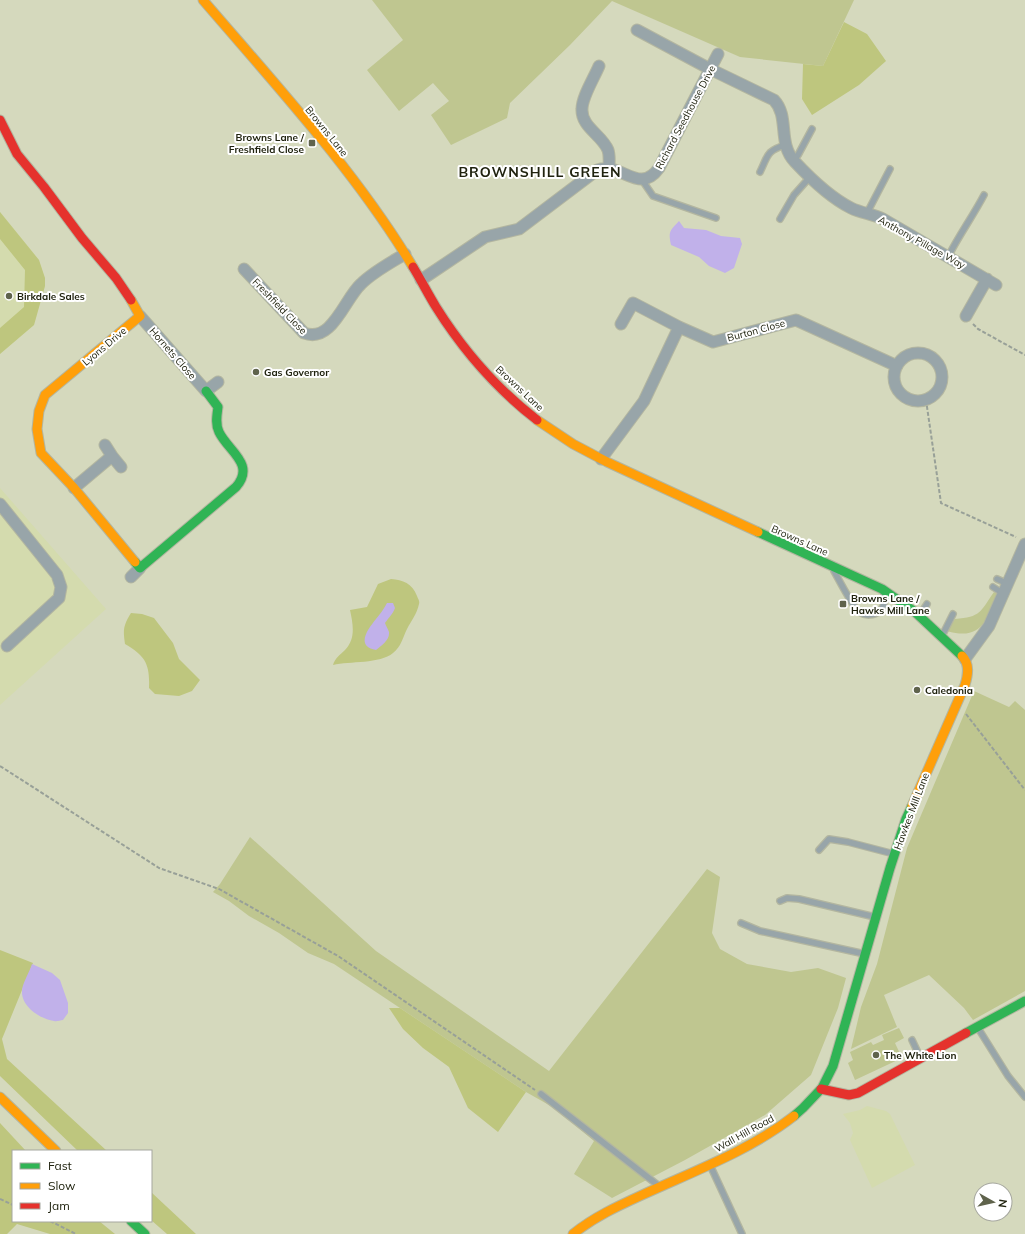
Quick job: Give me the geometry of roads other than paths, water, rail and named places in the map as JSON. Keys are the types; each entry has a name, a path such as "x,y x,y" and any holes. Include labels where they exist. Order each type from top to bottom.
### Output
{"street":[{"name":"Browns Lane","path":"203,0 329,150 371,204 405,254 437,309 476,362 526,412 555,433 601,459 882,589 899,599 909,610 920,615 965,659"},
{"path":"637,30 710,69"},
{"name":"Richard Seedhouse Drive","path":"642,180 652,177 659,168 718,54"},
{"path":"599,66 584,101 582,117 607,147 610,158 609,168"},
{"name":"Anthony Pillage Way","path":"710,69 767,96 779,105 785,146 793,161 840,202 852,209 880,218 992,282 966,316"},
{"path":"0,120 17,154 82,238 116,278 140,316"},
{"path":"421,280 486,237 519,229 590,174 601,169 609,168 642,180"},
{"name":"Freshfield Close","path":"244,269 304,333 314,335 322,332 338,318 352,294 360,284 372,274 405,254"},
{"name":"Burton Close","path":"621,324 633,303 713,342 796,320 897,366"},
{"name":"Hornets Close","path":"140,316 206,391 218,407 216,421 218,431 241,461 244,471 242,480 236,487 140,568"},
{"name":"Lyons Drive","path":"140,316 46,394 39,412 38,428 41,453 74,488 140,568"},
{"path":"601,459 644,401 680,327"},
{"path":"915,353 928,355 935,360 942,372 941,384 934,395 926,400 920,401 906,398 899,391 894,378 897,366 905,357 915,353"},
{"path":"206,391 218,382"},
{"path":"105,445 121,467"},
{"path":"74,488 112,456"},
{"path":"0,504 57,575 61,587 59,598 7,646"},
{"path":"965,659 989,626 1006,589 1023,542"},
{"path":"131,577 140,568"},
{"name":"Hawkes Mill Lane","path":"821,1089 833,1066 894,854 906,819 967,677 968,664 965,659"},
{"path":"821,1089 849,1096 858,1093 1025,1001"},
{"name":"Wall Hill Road","path":"573,1234 606,1212 659,1186 710,1164 775,1131 800,1112 821,1089"},
{"path":"0,1097 55,1150"},
{"path":"132,1222 145,1234"}],"lane":[{"path":"793,161 798,155 812,129"},
{"path":"760,172 771,150 785,146"},
{"path":"867,213 890,169"},
{"path":"780,219 794,195 810,177"},
{"path":"642,180 653,196 716,218"},
{"path":"948,257 958,237 969,222 984,195"},
{"path":"831,566 858,610 865,615 876,613 882,608 885,599 882,589"},
{"path":"997,579 1006,589"},
{"path":"993,587 1006,589"},
{"path":"920,615 927,604"},
{"path":"942,636 953,614"},
{"path":"819,850 829,839 848,842 894,854"},
{"path":"780,901 787,898 799,899 876,917"},
{"path":"741,923 760,931 865,954"},
{"path":"978,1028 1008,1076 1025,1096"},
{"path":"912,1040 921,1059"},
{"path":"541,1094 659,1186"},
{"path":"710,1164 742,1234"}],"place":[{"name":"Browns Lane / Freshfield Close","path":"312,143"},
{"name":"Birkdale Sales","path":"9,296"},
{"name":"Gas Governor","path":"256,372"},
{"name":"Browns Lane / Hawks Mill Lane","path":"843,604"},
{"name":"Caledonia","path":"917,690"},
{"name":"The White Lion","path":"876,1055"}],"district":[{"name":"BROWNSHILL GREEN","path":"540,172"}]}
